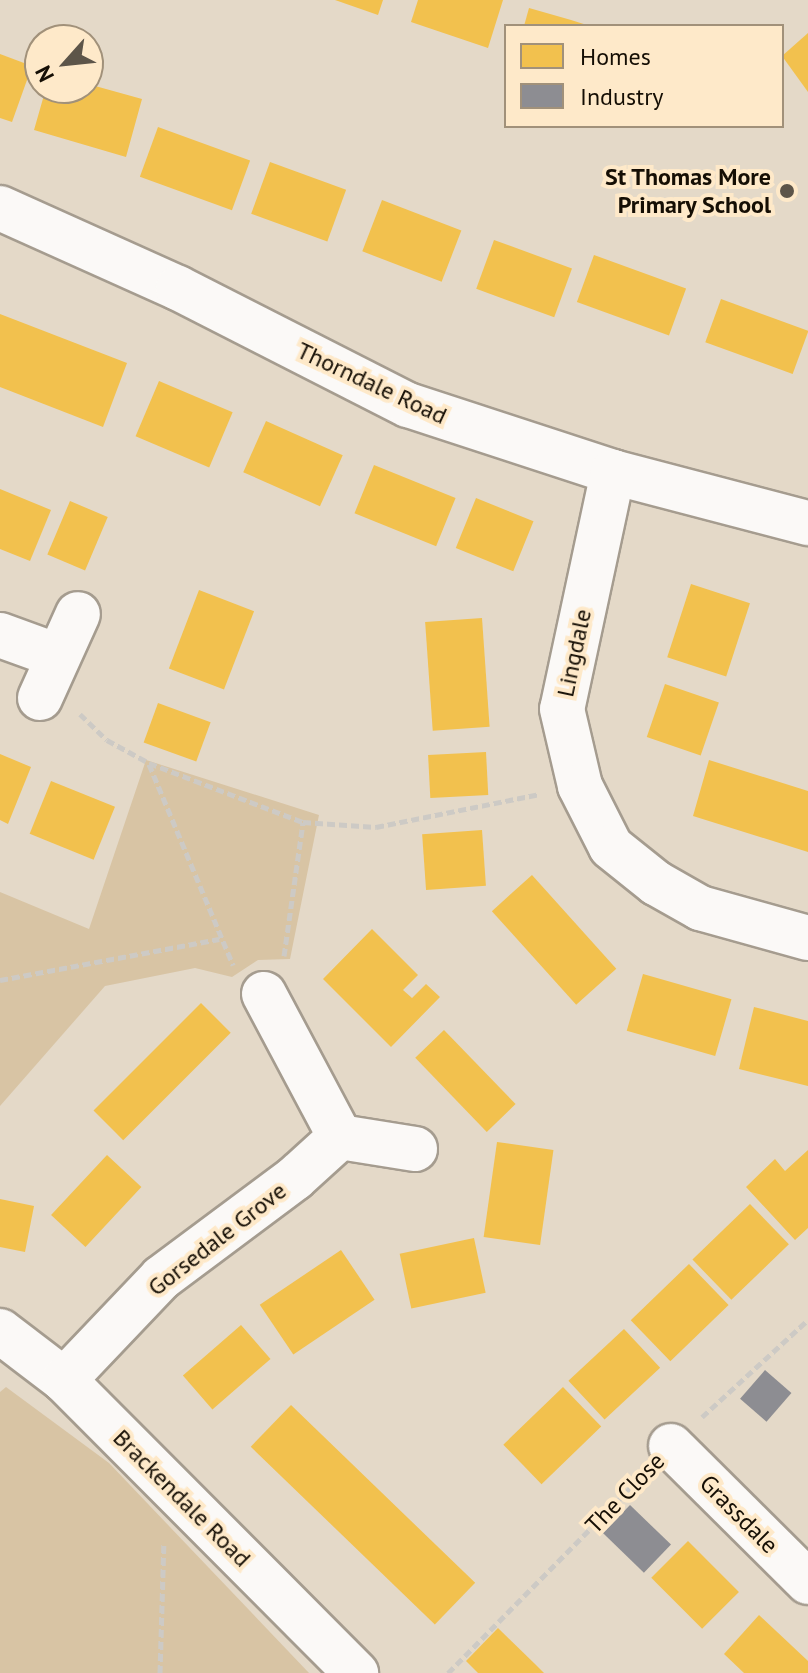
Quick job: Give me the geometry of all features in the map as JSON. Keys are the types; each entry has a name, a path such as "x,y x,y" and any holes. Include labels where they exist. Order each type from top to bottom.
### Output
{"street":[{"name":"Thorndale Road","path":"0,208 178,288 408,405 613,472 808,523"},
{"name":"Lingdale","path":"613,472 562,709 580,786 611,847 656,883 700,908 808,938"},
{"path":"40,698 78,614"},
{"path":"0,635 58,656"},
{"path":"264,994 340,1137 415,1149"},
{"name":"Gorsedale Grove","path":"64,1380 161,1278 295,1178 340,1137"},
{"name":"Brackendale Road","path":"0,1331 64,1380 356,1673"},
{"name":"Grassdale","path":"671,1446 808,1582"}],"path":[{"path":"40,698 73,708 107,740 149,763 303,822 376,827 580,786"},
{"path":"149,763 227,959 264,994 285,952 303,822"},
{"path":"0,980 219,939"},
{"name":"The Close","path":"448,1673 671,1446 808,1320"},
{"path":"160,1673 166,1483"}],"shaded area":[{"path":"146,760 319,815 290,959 258,960 232,977 195,968 105,986 0,1106 0,892 89,929"},
{"path":"6,1387 109,1463 309,1673 0,1673 0,1392"}],"building: Homes":[{"path":"335,0 383,0 378,15"},
{"path":"418,0 503,0 488,48 411,22"},
{"path":"529,8 584,24 525,24"},
{"path":"808,33 808,92 784,59 784,54"},
{"path":"0,54 24,63 24,88 12,122 0,118"},
{"path":"104,88 142,99 126,157 34,130 41,104 104,104"},
{"path":"158,127 250,161 232,210 140,177"},
{"path":"270,162 346,190 327,241 251,214"},
{"path":"382,200 461,230 442,282 362,251"},
{"path":"494,240 572,268 554,317 476,289"},
{"path":"594,255 686,289 669,336 577,302"},
{"path":"721,299 808,331 793,374 705,342"},
{"path":"0,314 127,363 103,427 0,387"},
{"path":"159,381 233,412 209,467 136,436"},
{"path":"266,421 343,455 320,506 243,472"},
{"path":"374,465 456,498 436,546 355,513"},
{"path":"0,489 51,510 30,561 0,549"},
{"path":"476,498 533,521 513,571 456,548"},
{"path":"70,501 108,517 85,570 47,554"},
{"path":"691,584 750,603 726,676 667,657"},
{"path":"199,590 254,611 224,690 169,668"},
{"path":"482,618 490,727 433,731 425,622"},
{"path":"665,684 719,703 701,756 647,737"},
{"path":"158,703 211,722 196,762 144,742"},
{"path":"486,752 488,795 430,798 428,755"},
{"path":"0,754 31,767 8,824 0,820"},
{"path":"709,760 808,791 808,852 693,816"},
{"path":"51,781 115,807 94,860 30,834"},
{"path":"482,830 486,886 426,890 422,834"},
{"path":"532,875 616,969 576,1005 492,911"},
{"path":"372,929 418,975 403,990 412,998 426,984 440,997 391,1047 323,979"},
{"path":"643,974 731,999 715,1056 627,1031"},
{"path":"201,1003 231,1033 123,1140 94,1110"},
{"path":"754,1007 808,1021 808,1086 739,1069"},
{"path":"444,1030 516,1104 487,1132 415,1058"},
{"path":"497,1142 553,1150 540,1245 484,1237"},
{"path":"808,1150 808,1228 795,1240 746,1187 775,1159 785,1171"},
{"path":"107,1155 141,1187 85,1247 51,1215"},
{"path":"0,1199 34,1206 25,1252 0,1247"},
{"path":"750,1204 789,1244 731,1300 692,1260"},
{"path":"474,1238 486,1293 411,1309 400,1254"},
{"path":"341,1250 375,1300 293,1355 260,1305"},
{"path":"689,1264 729,1305 670,1361 631,1320"},
{"path":"241,1325 271,1359 212,1409 183,1376"},
{"path":"624,1329 660,1368 605,1420 568,1381"},
{"path":"563,1387 601,1427 542,1484 503,1445"},
{"path":"291,1405 475,1583 435,1625 251,1447"},
{"path":"688,1541 739,1592 702,1629 651,1578"},
{"path":"759,1615 808,1661 808,1673 744,1673 724,1654"},
{"path":"498,1628 544,1673 478,1673 466,1661"}],"building: Industry":[{"path":"765,1370 791,1393 766,1422 740,1399"},
{"path":"630,1505 671,1545 644,1573 603,1533"}],"place":[{"name":"St Thomas More Primary School","path":"787,191"}]}
